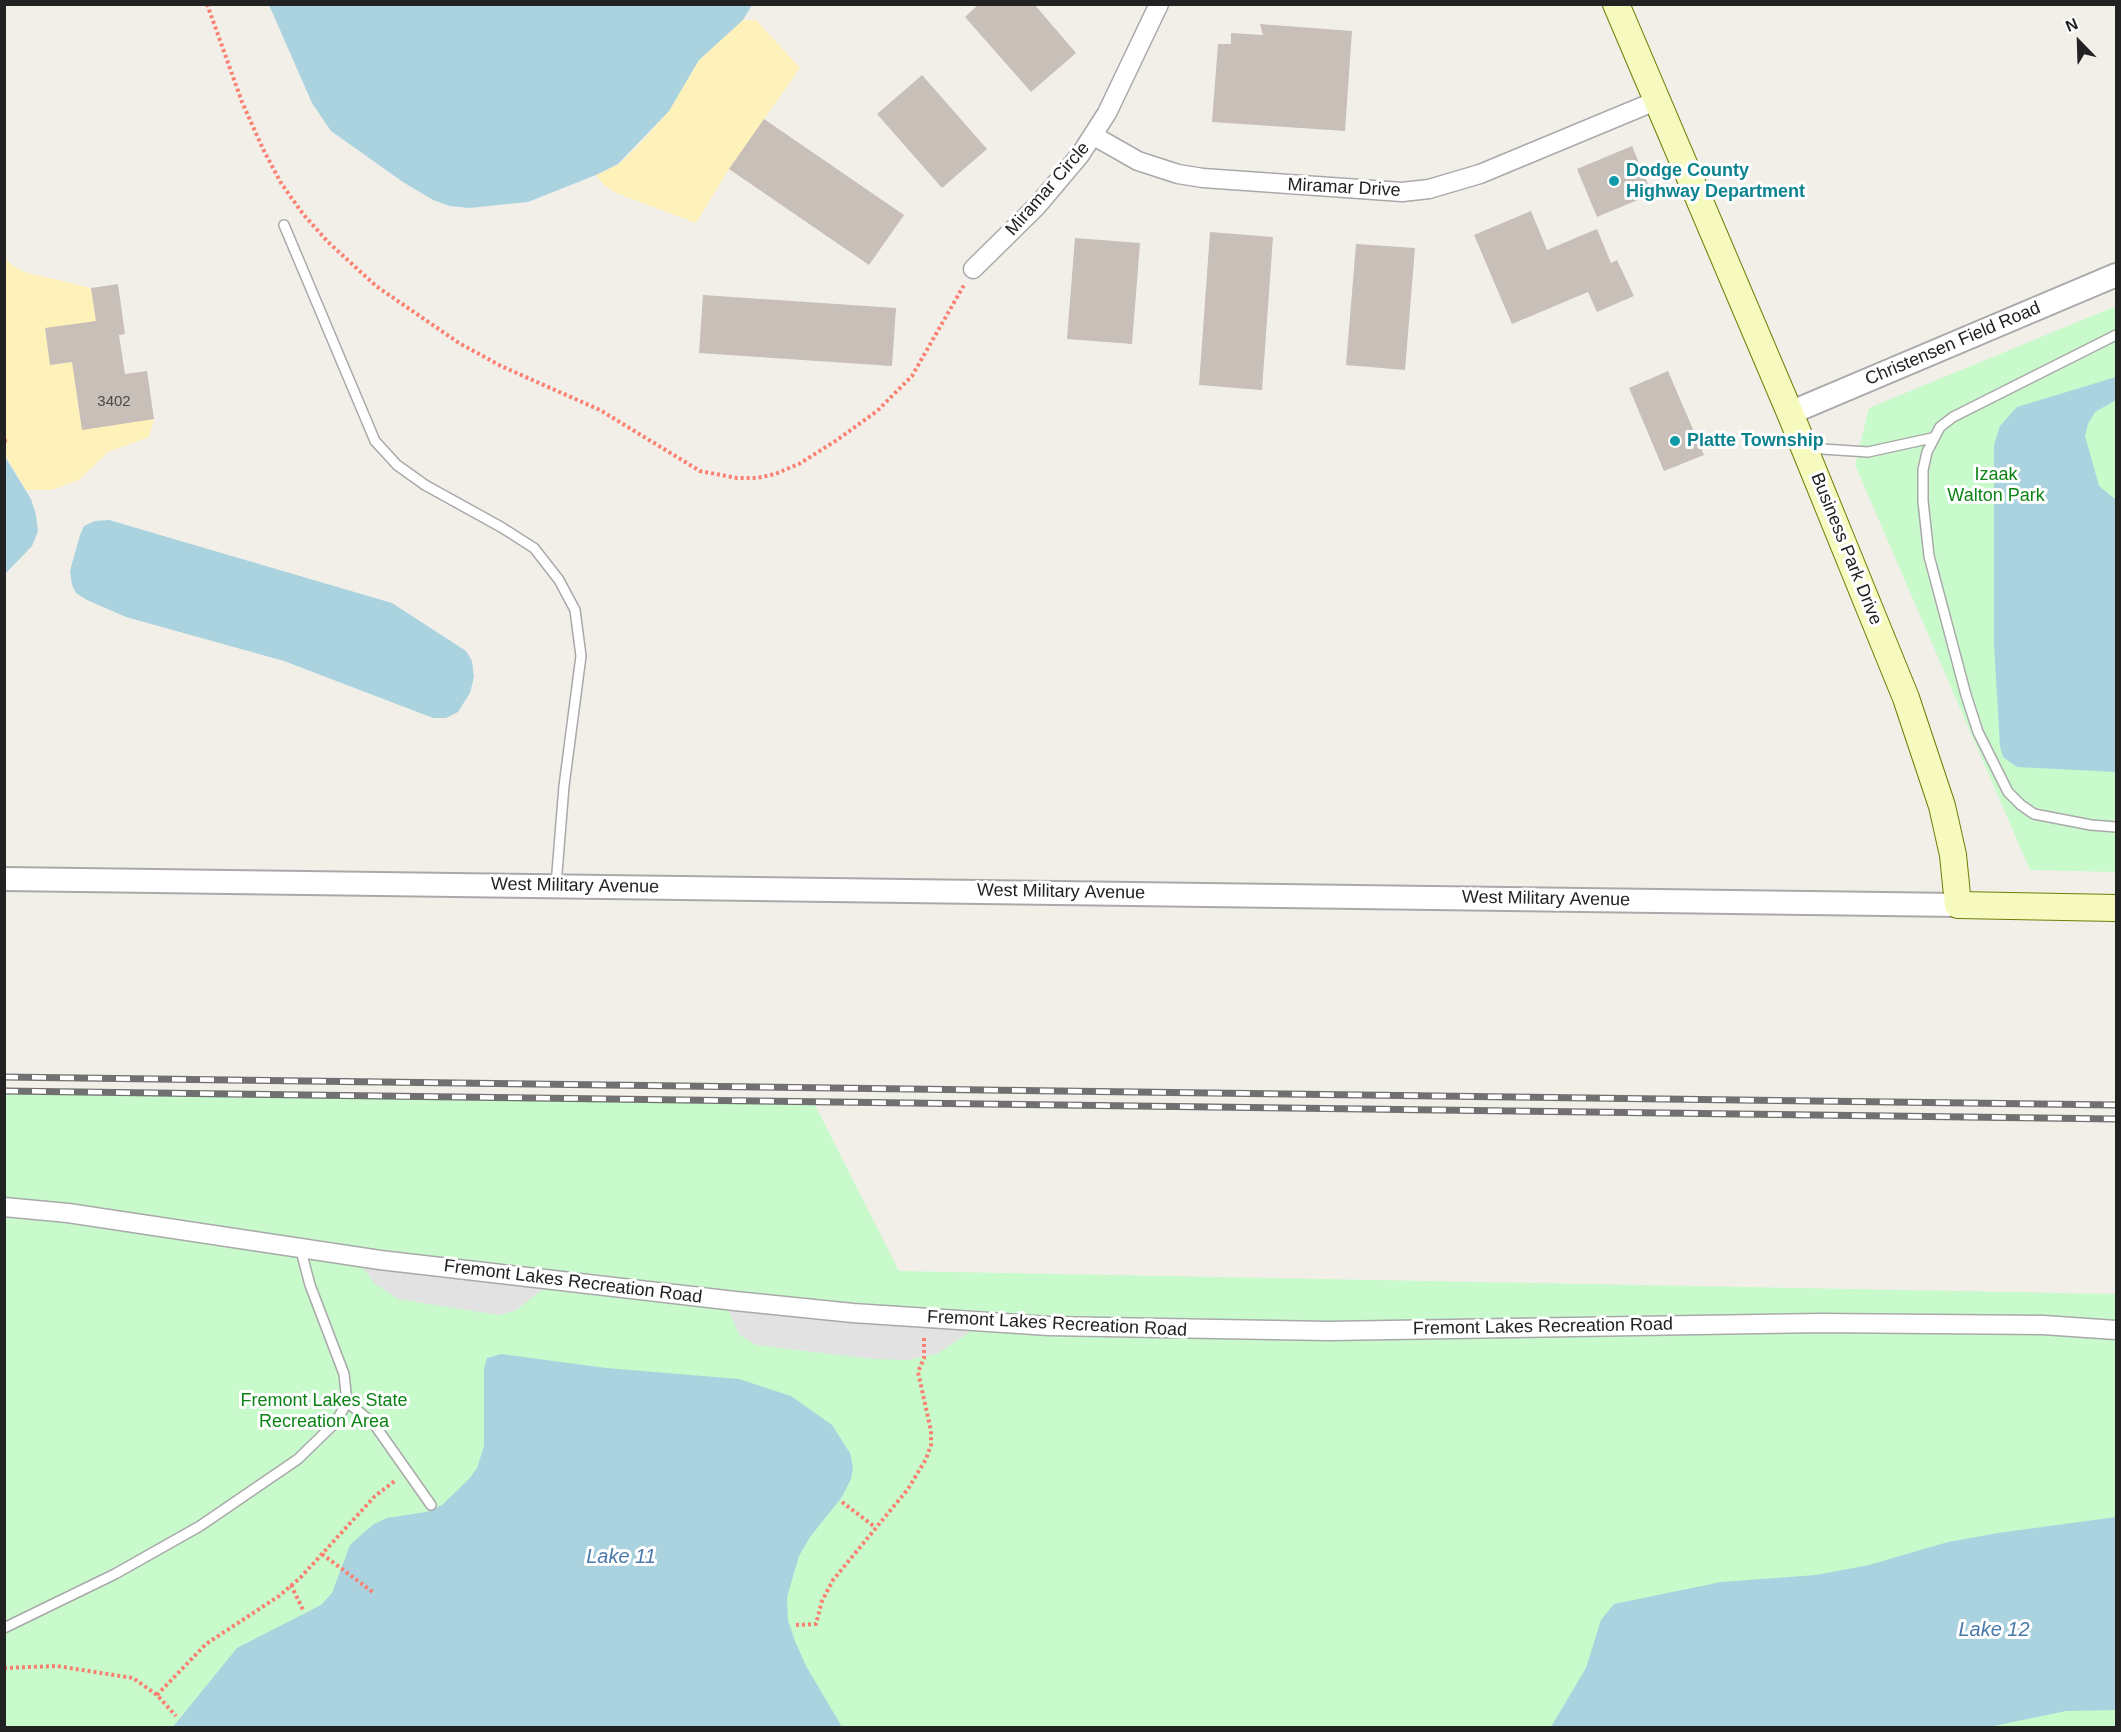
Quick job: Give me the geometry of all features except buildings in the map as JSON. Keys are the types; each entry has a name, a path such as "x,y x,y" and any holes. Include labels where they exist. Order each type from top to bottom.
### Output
{"main road":[{"name":"Business Park Drive","path":"1616,4 1790,413 1923,744 1949,835 1958,905"},
{"name":"West Military Avenue","path":"1958,905 2116,909"}],"street":[{"name":"Miramar Circle","path":"973,269 1049,192 1094,136 1159,4"},
{"name":"Miramar Drive","path":"1094,136 1138,161 1178,174 1215,179 1402,192 1429,189 1480,174 1658,100"},
{"name":"Christensen Field Road","path":"1790,413 2116,275"},
{"name":"West Military Avenue","path":"4,879 1958,905"},
{"name":"Fremont Lakes Recreation Road","path":"4,1207 68,1213 380,1260 724,1300 1049,1326 1252,1331 1821,1323 2043,1325 2116,1330"}],"lane":[{"path":"284,225 368,430 380,447 397,465 425,485 534,548 559,580 575,610 580,656 564,786 556,885"},
{"path":"2116,335 1953,417 1940,427 1932,438 1923,470 1923,501 1929,555 1952,631 1966,695 1992,764 2008,792 2020,805 2034,814 2091,825 2116,827"},
{"path":"1804,448 1868,452 1932,438"},
{"path":"4,1628 141,1560 253,1491 314,1446 336,1422 347,1402 344,1374 306,1275 300,1247"},
{"path":"347,1402 370,1419 431,1505"}],"path":[{"path":"207,4 242,102 263,149 281,183 303,214 328,242 376,286 459,343 501,366 600,410 700,471 737,478 757,478 775,474 799,464 861,423 912,376 973,269"},
{"path":"796,1625 816,1623 822,1601 833,1580 919,1472 931,1445 931,1431 918,1372 924,1358 924,1317"},
{"path":"157,1695 206,1644 291,1585 375,1496 409,1471"},
{"path":"842,1502 875,1527"},
{"path":"322,1554 375,1593"},
{"path":"291,1585 304,1612"},
{"path":"4,1668 57,1666 133,1678 157,1695 176,1716"}],"sand":[{"path":"743,20 756,20 800,68 729,169 696,223 616,193 604,185 596,175 619,164 639,145 669,111 699,60"},
{"path":"4,256 13,266 24,272 91,288 96,321 45,329 51,365 78,361 75,382 82,429 154,419 149,437 108,452 79,480 51,490 26,490 5,455"}],"green space":[{"name":"Izaak Walton Park","path":"2116,306 2116,872 2030,870 1855,465 1869,408"},
{"name":"Fremont Lakes State Recreation Area","path":"5,1091 813,1101 899,1271 2116,1294 2116,1727 5,1728"}],"shaded area":[{"path":"354,1255 555,1280 515,1311 498,1315 398,1299 374,1283"},
{"path":"724,1300 984,1322 939,1353 908,1360 873,1359 755,1345 739,1334"}],"water":[{"path":"269,5 752,5 743,20 699,60 669,111 618,164 528,202 469,208 450,206 433,200 403,182 331,131 312,103"},
{"path":"2116,377 2116,400 2095,412 2088,424 2085,436 2099,486 2116,500 2116,772 2017,767 2003,757 2000,746 1994,645 1994,445 2000,426 2017,407"},
{"path":"4,455 31,499 38,531 32,546 5,574"},
{"path":"109,520 392,603 466,651 472,661 474,677 470,693 458,712 446,718 433,718 284,661 126,617 87,600 76,593 70,571 84,526 95,521"},
{"name":"Lake 11","path":"501,1354 606,1368 739,1379 791,1396 832,1425 850,1453 853,1467 851,1479 842,1497 810,1537 799,1556 787,1597 788,1620 795,1641 806,1666 842,1727 172,1728 237,1648 321,1605 332,1593 350,1545 374,1524 387,1518 426,1512 442,1505 469,1479 477,1468 484,1446 484,1368 487,1358"},
{"name":"Lake 12","path":"2116,1517 2116,1710 2066,1711 1984,1728 1551,1727 1586,1668 1601,1620 1614,1604 1721,1582 1816,1575 1869,1565 1948,1542"}],"railway":[{"path":"4,1077 2116,1105"},
{"path":"4,1091 2116,1119"}],"place":[{"name":"Dodge County Highway Department","path":"1614,181"},
{"name":"Platte Township","path":"1675,441"}]}
